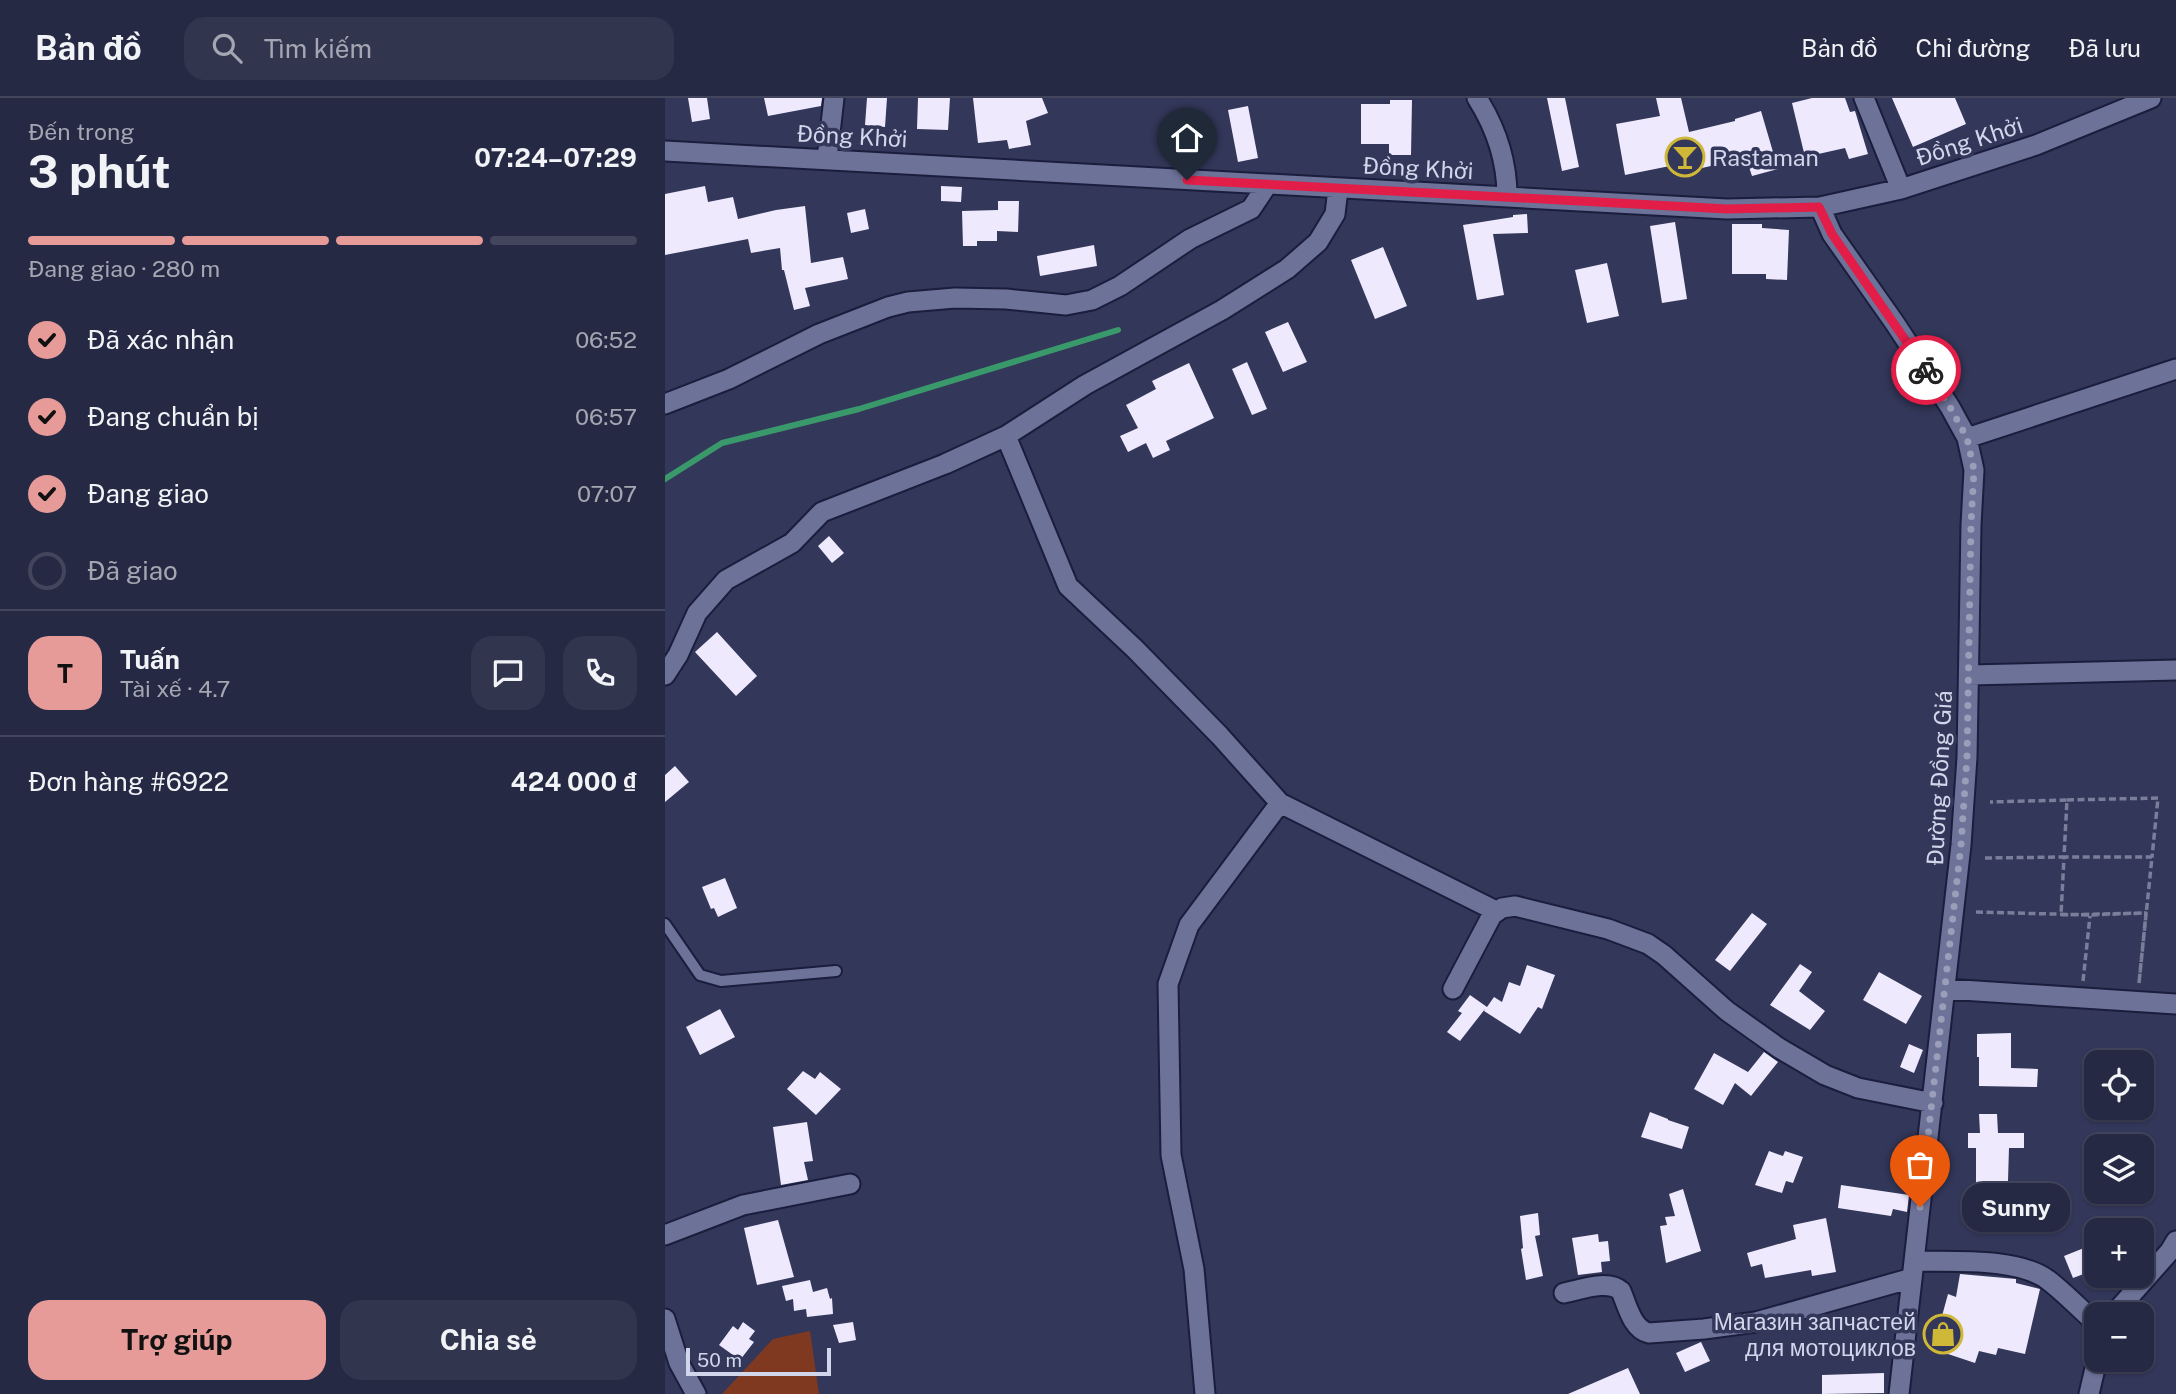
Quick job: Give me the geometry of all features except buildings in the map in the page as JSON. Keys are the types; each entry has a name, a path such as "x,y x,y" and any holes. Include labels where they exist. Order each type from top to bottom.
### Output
{"street":[{"path":"827,159 834,98"},
{"path":"1477,98 1491,119 1507,173 1507,197"},
{"path":"1864,98 1901,189"},
{"name":"Đồng Khởi","path":"665,151 1727,209 1819,207 1901,189 2036,145 2151,98"},
{"path":"665,404 729,380 819,334 908,302 1006,299 1066,304 1092,300 1120,286 1189,239 1251,209 1267,185"},
{"path":"665,675 697,613 726,580 792,543 822,512 945,464 1006,436 1085,385 1222,310 1287,269 1318,242 1335,214 1338,189"},
{"name":"Đường Đồng Giá","path":"1819,207 1832,234 1950,407 1967,438 1974,470 1967,757 1961,845 1947,989 1899,1394"},
{"path":"1967,438 2176,369"},
{"path":"1006,436 1068,586 1145,658 1280,803 1496,911"},
{"path":"1969,675 2176,670"},
{"path":"1205,1394 1194,1269 1171,1155 1168,984 1189,925 1280,803"},
{"path":"1453,989 1492,915 1496,911 1515,906 1608,929 1648,944 1727,1011 1779,1048 1825,1075 1857,1088 1933,1103"},
{"path":"1947,989 2176,1004"},
{"path":"665,1234 751,1203 850,1184"},
{"path":"2125,1302 2162,1261 2176,1241"},
{"path":"1565,1293 1607,1286 1617,1287 1636,1325 1643,1332 1649,1333 1756,1322 1913,1269 1999,1264 2025,1269 2048,1280 2084,1312"},
{"path":"665,1319 672,1369 696,1394"},
{"path":"2089,1394 2094,1372"}],"lane":[{"path":"665,924 700,975 721,981 836,971"}],"path":[{"path":"1990,802 2158,798 2138,992 2145,913"},
{"path":"2061,915 2067,800"},
{"path":"1985,858 2152,857"},
{"path":"1976,912 2061,915 2145,913"},
{"path":"2061,915 2145,913"},
{"path":"2082,990 2090,915"}],"shaded area":[{"path":"810,1331 819,1394 722,1394 773,1339"}],"waterway":[{"path":"665,479 722,443 859,409 1118,330"}],"way so far":[{"path":"1920,1207 1947,989 1961,845 1967,757 1974,470 1967,438 1926,370"}],"place":[{"name":"Rastaman","path":"1685,157"},
{"name":"Sunny","path":"1920,1207"},
{"name":"Магазин запчастей для мотоциклов","path":"1943,1334"}],"route":[{"path":"1187,180 1727,209 1819,207 1832,234 1926,370"}]}
